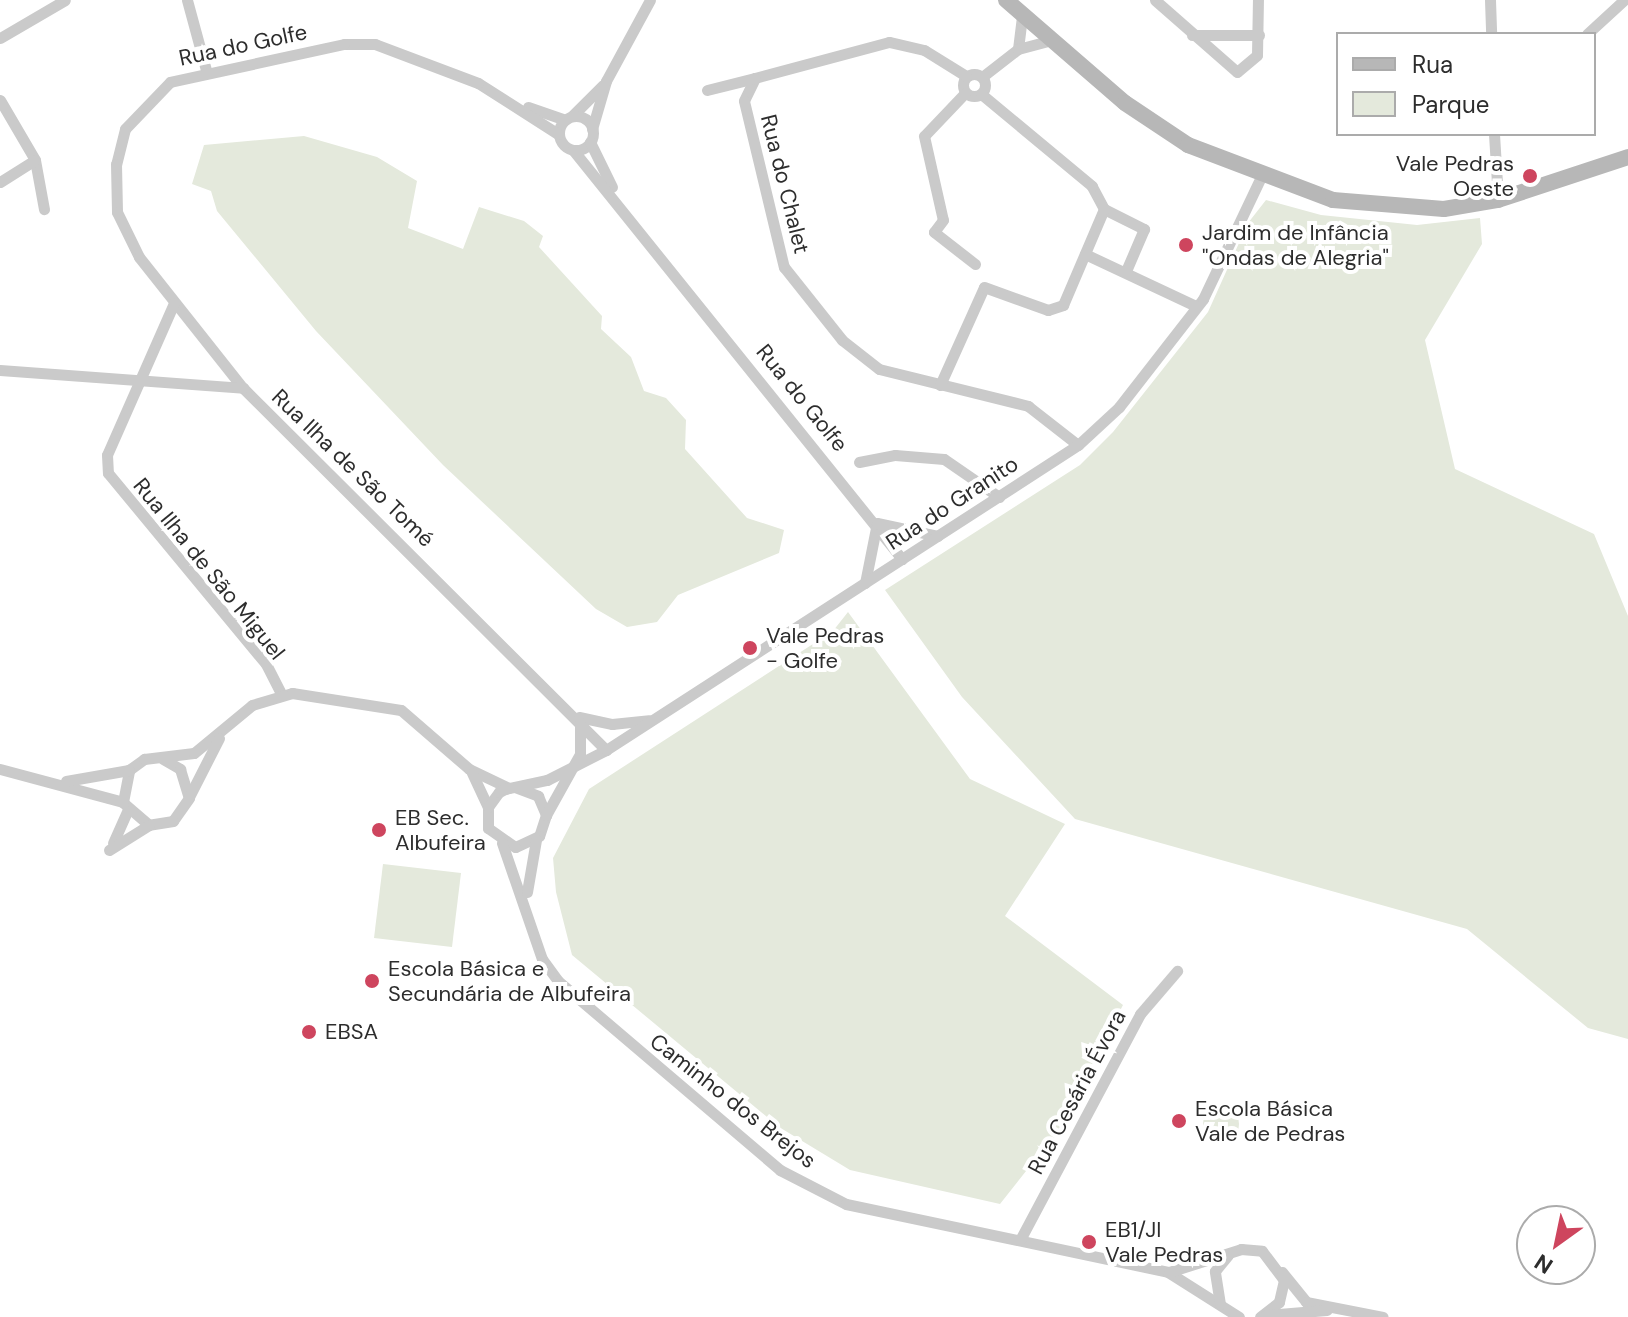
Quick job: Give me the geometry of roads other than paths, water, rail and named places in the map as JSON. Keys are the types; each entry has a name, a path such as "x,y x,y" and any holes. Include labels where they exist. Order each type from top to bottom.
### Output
{"main road":[{"path":"1006,0 1137,112 1260,179 1378,209 1498,200 1628,157"}],"street":[{"path":"0,38 65,0"},
{"path":"187,0 206,70"},
{"path":"192,16 197,0"},
{"path":"573,150 591,136 606,81 650,0"},
{"path":"1155,0 1237,72 1254,64 1259,35 1258,0"},
{"path":"1490,0 1491,32"},
{"path":"1589,32 1624,0"},
{"path":"1018,49 1022,16"},
{"path":"1192,35 1259,35"},
{"path":"707,90 889,42 924,50 966,76 982,77 1018,49 1052,40"},
{"name":"Rua do Golfe","path":"243,388 174,303 117,212 116,164 125,129 148,101 170,82 206,70 375,44 517,102 558,134 624,208 877,523 902,559"},
{"path":"966,76 965,93 924,136 943,220 934,232 975,264"},
{"path":"981,94 982,77"},
{"name":"Rua do Chalet","path":"755,78 744,101 784,267 860,357 940,385 1028,406 1078,445"},
{"path":"558,134 568,118 606,81"},
{"path":"965,93 981,94 1104,203 1144,229 1126,271"},
{"path":"517,102 568,118 591,136 624,208"},
{"path":"1,106 35,160 44,209"},
{"path":"1494,136 1498,200"},
{"path":"0,182 35,160"},
{"name":"Rua do Granito","path":"512,787 572,770 606,750 1078,445 1119,407 1194,305 1260,179"},
{"path":"940,385 984,287 1057,310 1085,254 1104,203"},
{"path":"1085,254 1194,305"},
{"name":"Rua Ilha de São Miguel","path":"174,303 107,455 108,473 266,664 281,694"},
{"name":"Rua Ilha de São Tomé","path":"0,370 243,388 578,717 606,750"},
{"path":"859,462 944,459 999,497"},
{"path":"864,583 877,523 938,536"},
{"path":"57,781 129,770 194,753 220,735 252,705 281,694 401,710 469,769 538,796 546,815 539,836 526,845 502,843 488,828 488,807 469,769"},
{"path":"578,717 612,724 654,719"},
{"path":"572,770 585,737 578,717"},
{"path":"129,770 125,807 109,850 149,825 173,821 189,798 220,735"},
{"path":"163,759 186,778 189,798"},
{"path":"0,769 57,781 125,807 149,825"},
{"name":"Rua do Granito","path":"546,815 572,770"},
{"path":"488,807 512,787"},
{"name":"Caminho dos Brejos","path":"527,917 529,850 539,836"},
{"name":"Caminho dos Brejos","path":"502,843 542,959 581,1005 780,1170 846,1204 1021,1238 1168,1272"},
{"name":"Rua Cesária Évora","path":"1021,1238 1140,1014 1177,971"},
{"path":"1168,1272 1228,1254 1262,1251 1306,1302 1344,1304 1383,1317"},
{"path":"1223,1307 1213,1286 1228,1254"},
{"path":"1168,1272 1239,1317"},
{"path":"1262,1316 1283,1292 1282,1272"},
{"path":"1262,1316 1296,1315 1344,1304"}],"place":[{"name":"Vale Pedras Oeste","path":"1530,176"},
{"name":"Jardim de Infância \"Ondas de Alegria\"","path":"1186,245"},
{"name":"Vale Pedras - Golfe","path":"750,648"},
{"name":"EB Sec. Albufeira","path":"379,830"},
{"name":"Escola Básica e Secundária de Albufeira","path":"372,981"},
{"name":"EBSA","path":"309,1032"},
{"name":"Escola Básica Vale de Pedras","path":"1179,1121"},
{"name":"EB1/JI Vale Pedras","path":"1089,1242"}]}
